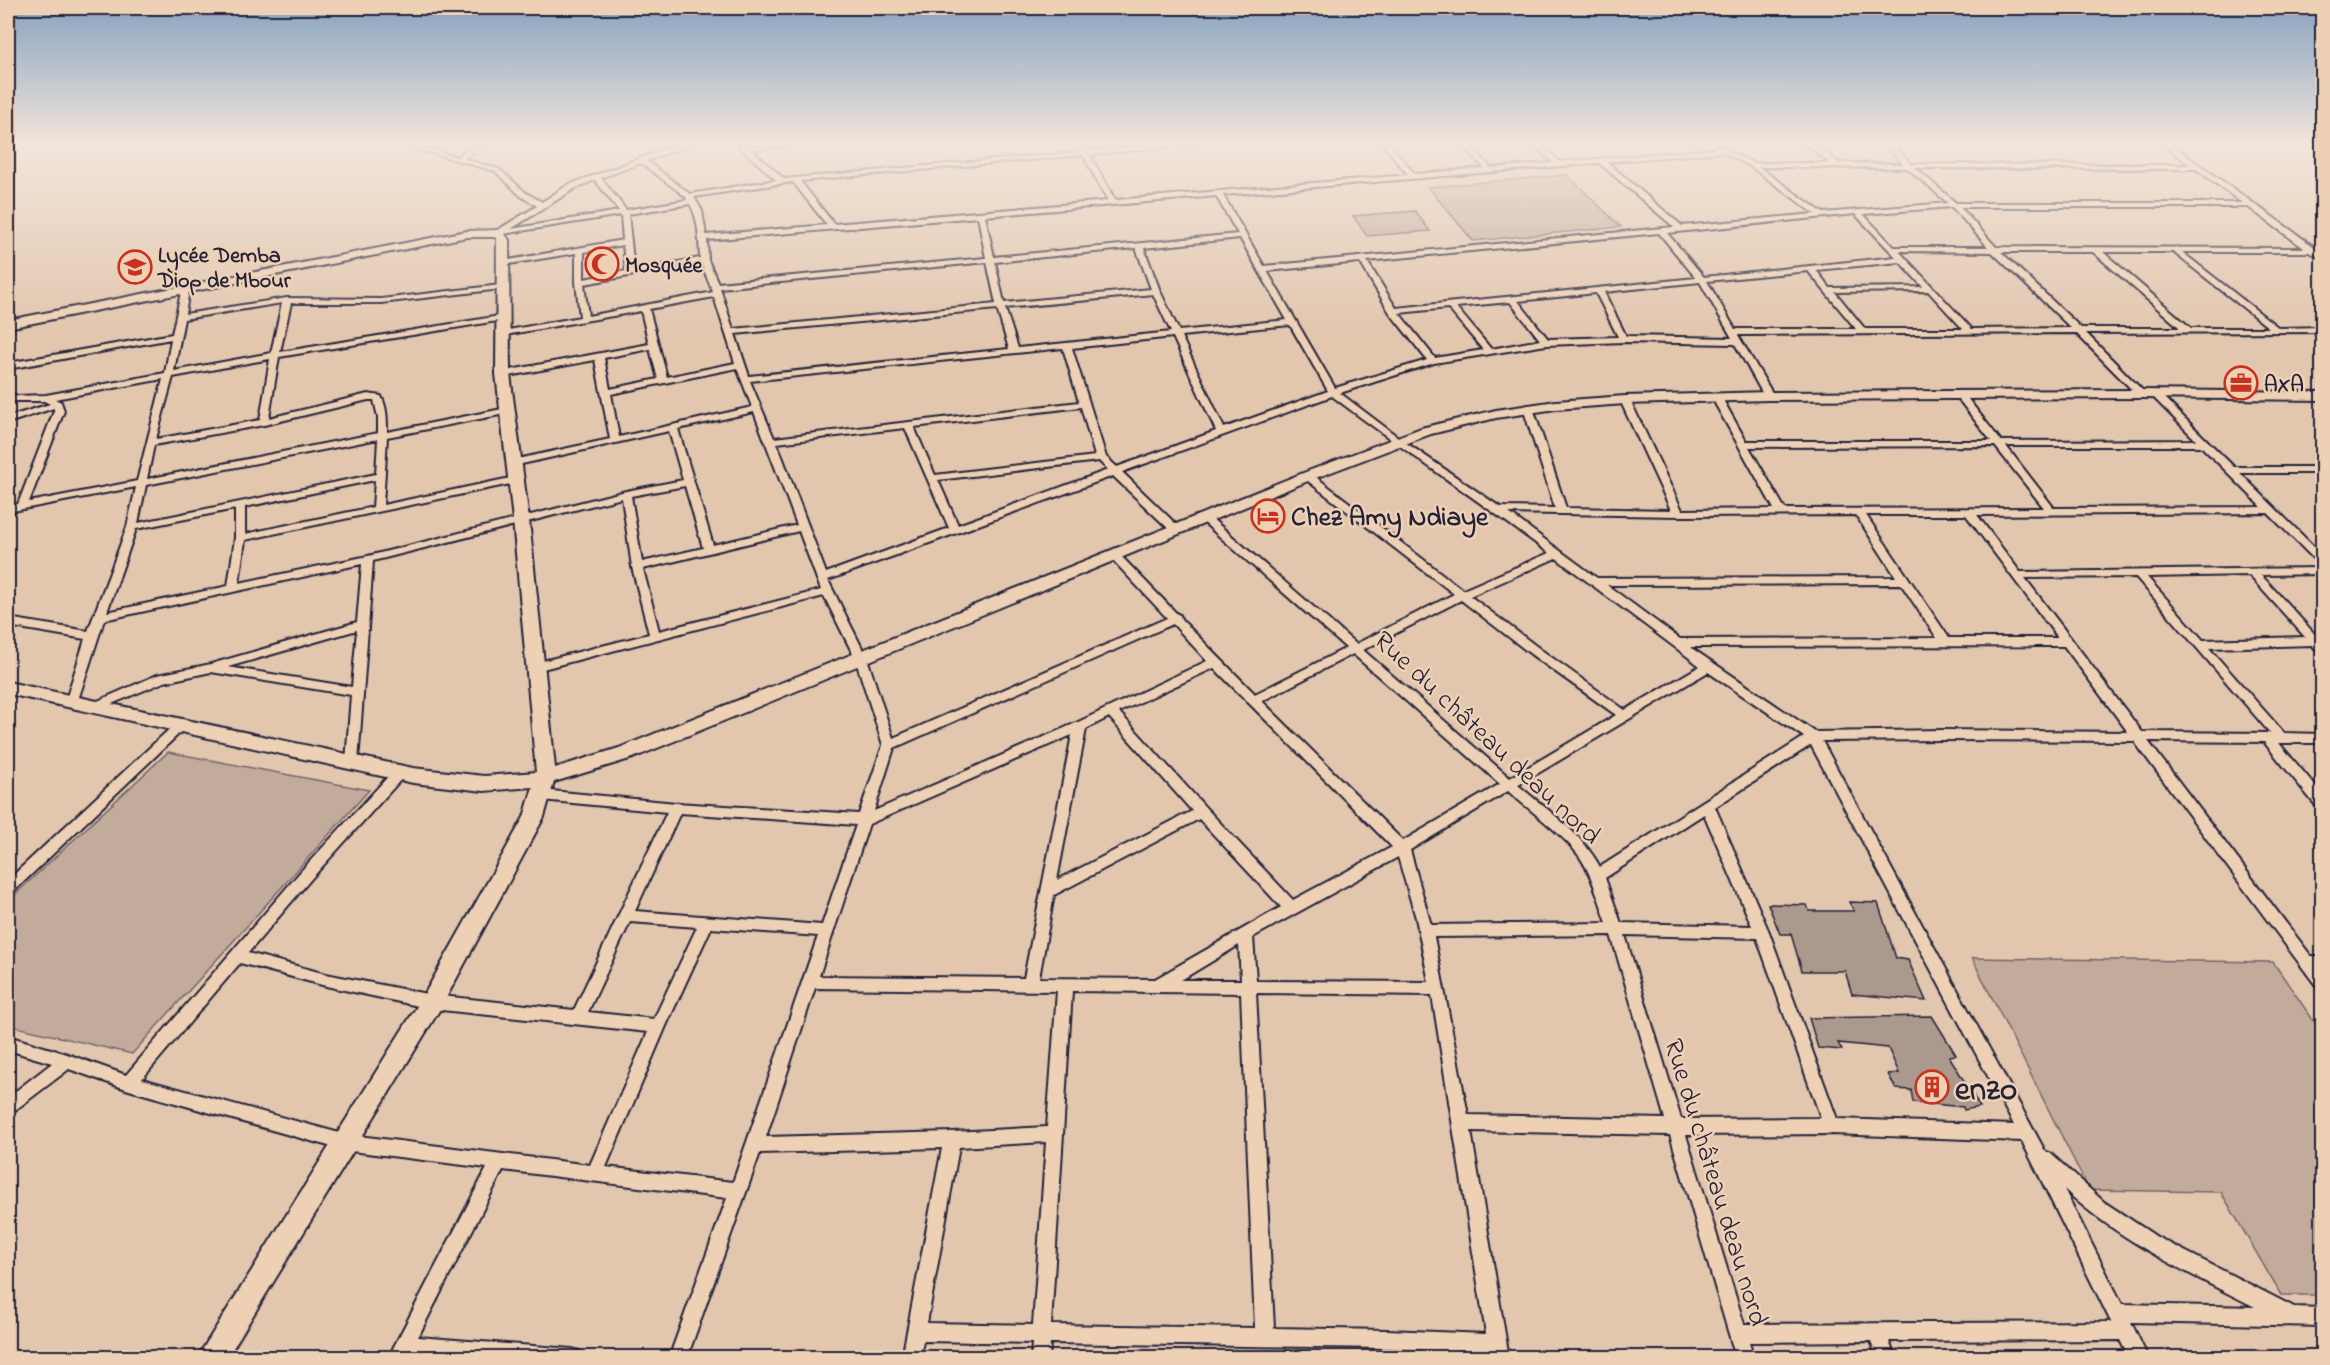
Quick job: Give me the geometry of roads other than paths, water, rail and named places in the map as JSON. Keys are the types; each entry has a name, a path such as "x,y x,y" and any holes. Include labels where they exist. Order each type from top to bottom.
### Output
{"main road":[{"path":"8,324 467,234 499,233 502,240 504,374 521,520 544,786 534,817 432,1002 211,1358"},
{"path":"8,688 400,772 471,783 544,786 590,765 626,753 1308,476 1426,431 1528,408 1625,400 1769,396 2148,394 2322,396"}],"street":[{"path":"499,233 539,207"},
{"path":"620,207 624,212 630,273"},
{"path":"499,233 649,207"},
{"path":"678,1358 755,1144 866,820 889,745 861,658 827,592 740,365 704,260 703,238 696,207"},
{"path":"816,207 833,228"},
{"path":"703,238 1061,207"},
{"path":"1226,207 1333,392 1399,442 1498,510 1708,666 1813,737 2036,1150 2139,1358"},
{"path":"1655,207 1682,230"},
{"path":"1810,207 1821,215"},
{"path":"1260,269 1821,215 1930,207"},
{"path":"1956,207 1994,249 2081,333 2204,443 2322,561"},
{"path":"2252,207 2322,257"},
{"path":"1857,212 1970,331"},
{"path":"981,214 1001,307 1014,350"},
{"path":"1662,232 1702,279 1769,396"},
{"path":"502,334 644,307 716,290 1242,236"},
{"path":"503,263 626,242"},
{"path":"1893,249 2175,250 2322,245"},
{"path":"1139,246 1156,291 1178,333 1221,432"},
{"path":"2096,249 2189,331"},
{"path":"2175,250 2277,330"},
{"path":"580,251 580,282 584,318"},
{"path":"1362,259 1393,310 1433,361"},
{"path":"1393,310 1451,306 1901,259"},
{"path":"580,282 704,260"},
{"path":"1810,268 1863,332"},
{"path":"181,317 287,300 381,301 501,287"},
{"path":"1828,290 1930,289"},
{"path":"72,700 92,636 132,527 140,484 169,375 185,290"},
{"path":"1599,290 1623,339"},
{"path":"730,332 1156,291"},
{"path":"1512,299 1546,342"},
{"path":"264,422 287,300"},
{"path":"1451,306 1489,352"},
{"path":"644,307 663,381"},
{"path":"8,394 15,399 46,398 276,355 504,317"},
{"path":"745,378 1291,321"},
{"path":"823,578 954,528 1333,392 1433,361 1546,342 1863,332 2081,333 2322,330"},
{"path":"8,366 175,336"},
{"path":"504,374 654,346"},
{"path":"1067,346 1101,458 1177,531"},
{"path":"599,356 615,441"},
{"path":"606,392 740,365"},
{"path":"1961,396 2052,512"},
{"path":"150,443 264,422 374,397 382,402 383,436 378,509"},
{"path":"46,398 58,404"},
{"path":"1717,398 1781,512"},
{"path":"1625,400 1678,513"},
{"path":"8,420 58,404"},
{"path":"22,506 59,411 58,404"},
{"path":"771,441 1084,405"},
{"path":"1528,408 1561,510"},
{"path":"513,463 757,410"},
{"path":"8,509 507,411"},
{"path":"908,424 954,528"},
{"path":"673,429 709,550"},
{"path":"1743,444 2204,443"},
{"path":"932,478 1101,458"},
{"path":"2231,470 2322,470"},
{"path":"132,527 380,476"},
{"path":"1308,476 1462,595 1624,715"},
{"path":"240,538 515,480"},
{"path":"100,617 368,559 626,494 689,482"},
{"path":"626,494 637,567 655,636"},
{"path":"233,587 240,538 240,505"},
{"path":"1498,510 1678,513 2271,510"},
{"path":"1969,511 2140,738 2315,962 2322,982"},
{"path":"1859,512 1945,642"},
{"name":"Rue du château deau nord","path":"1206,519 1509,783 1587,856 1597,876 1616,929 1745,1358"},
{"path":"637,567 804,527"},
{"path":"1253,700 1462,595 1557,554"},
{"path":"916,1332 1265,1337 1499,1351 1462,1123 1427,931 1402,848 1215,662 1176,618 1115,556"},
{"path":"352,762 368,559"},
{"path":"2019,575 2322,571"},
{"path":"2252,572 2318,645"},
{"path":"2139,574 2276,739 2322,803"},
{"path":"1596,582 1905,580"},
{"path":"535,667 827,592"},
{"path":"889,745 1176,618"},
{"path":"8,622 92,636"},
{"path":"97,706 160,678 211,668 361,625"},
{"path":"1678,643 2068,642"},
{"path":"2198,644 2318,645"},
{"path":"544,786 676,808 866,820 1112,712 1215,662"},
{"path":"1157,986 1402,848 1708,666"},
{"path":"211,668 358,692"},
{"path":"1112,712 1201,812 1292,908"},
{"path":"8,888 181,725"},
{"path":"1030,985 1043,929 1047,892 1080,726"},
{"path":"1597,876 1708,807 1813,737 1942,735 2322,738"},
{"path":"129,1083 236,956 400,772"},
{"path":"1708,807 1762,932 1832,1126"},
{"path":"578,1018 676,808"},
{"path":"1047,892 1201,812"},
{"path":"626,916 827,931"},
{"path":"595,1173 658,1026 706,923"},
{"path":"1427,931 1616,929 1762,932"},
{"path":"1245,936 1265,1337"},
{"path":"236,956 326,980 432,1002 658,1026"},
{"path":"809,982 1438,989"},
{"path":"1040,1358 1065,986"},
{"path":"8,1043 129,1083 344,1142 738,1191"},
{"path":"8,1106 67,1061"},
{"path":"1462,1123 1676,1127 1832,1126 2027,1133"},
{"path":"755,1144 952,1140 1055,1134"},
{"path":"911,1358 952,1140"},
{"path":"2036,1150 2070,1185 2106,1214 2178,1258 2292,1316"},
{"path":"499,1161 400,1351 572,1358"},
{"path":"2117,1313 2322,1317"},
{"path":"1738,1333 2126,1331"},
{"path":"1877,1333 1886,1358"}],"place":[{"name":"Mosquée","path":"602,264"},
{"name":"Lycée Demba Diop de Mbour","path":"135,267"},
{"name":"AXA","path":"2241,383"},
{"name":"Chez Amy Ndiaye","path":"1268,516"},
{"name":"enzo","path":"1932,1087"}]}
